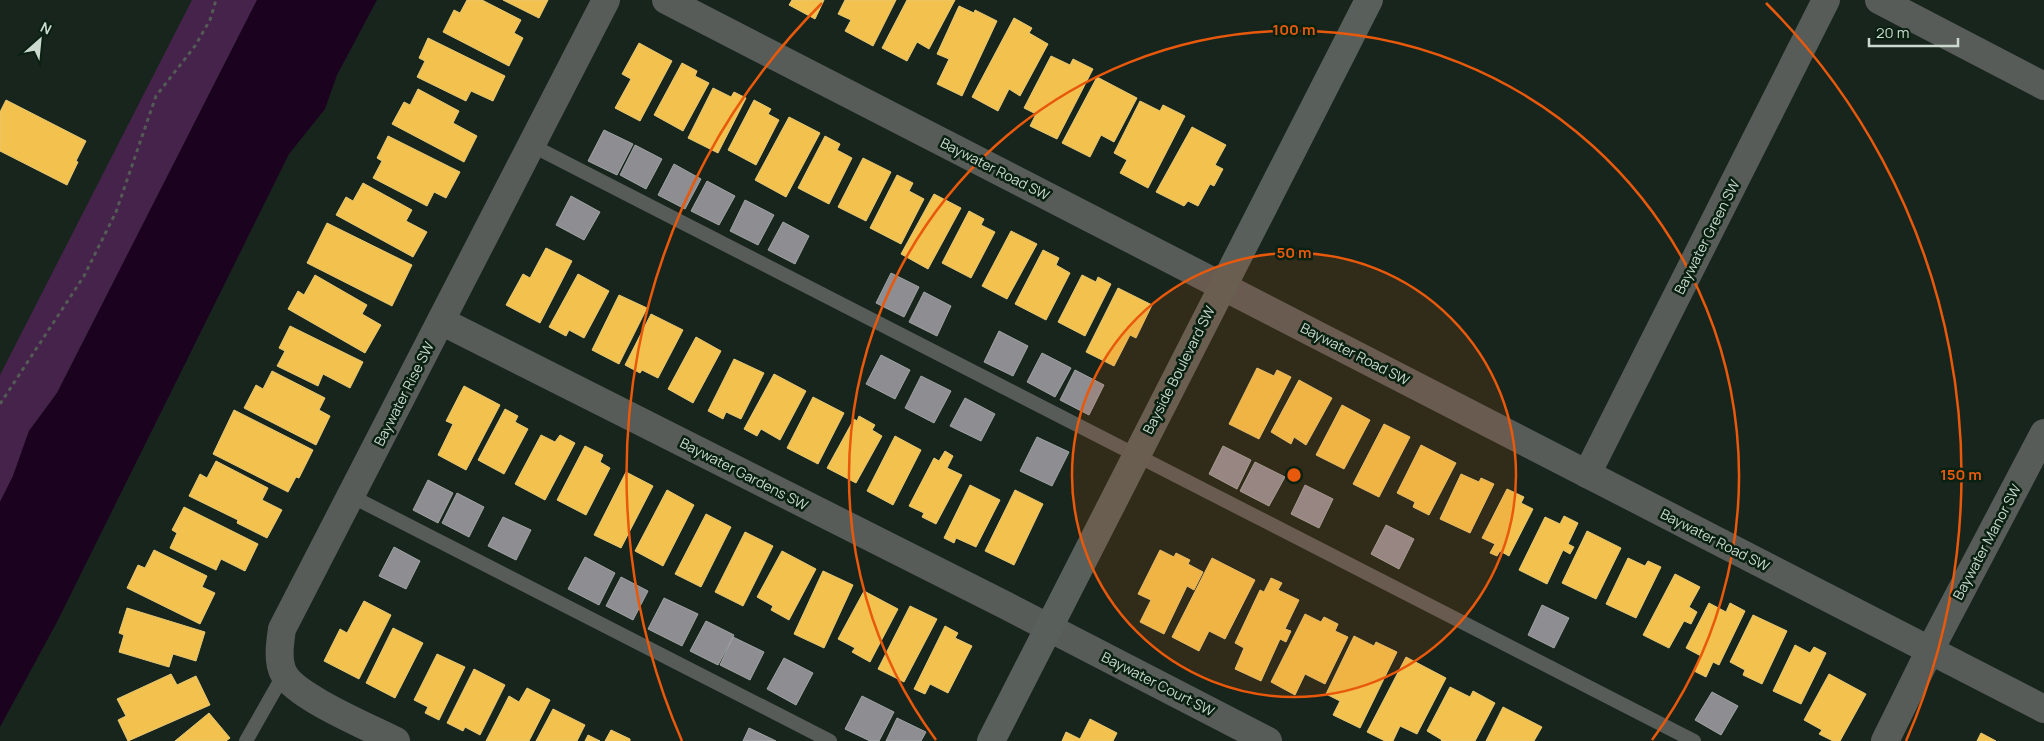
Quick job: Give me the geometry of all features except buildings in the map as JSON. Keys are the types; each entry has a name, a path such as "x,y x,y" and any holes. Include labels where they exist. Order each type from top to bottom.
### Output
{"street":[{"name":"Baywater Rise SW","path":"284,674 279,650 282,629 606,0"},
{"name":"Baywater Road SW","path":"666,0 2044,709"},
{"name":"Bayside Boulevard SW","path":"991,741 1369,0"},
{"name":"Baywater Green SW","path":"1587,474 1826,0"},
{"path":"1879,0 2044,86"},
{"name":"Baywater Gardens SW","path":"441,322 1048,628"},
{"name":"Baywater Manor SW","path":"1930,650 2044,433"},
{"name":"Baywater Court SW","path":"1048,628 1268,741"},
{"path":"1885,741 1930,650"},
{"path":"284,674 297,690 396,741"}],"lane":[{"path":"531,146 1694,741"},
{"path":"350,496 830,741"},
{"path":"246,741 284,674"}],"path":[{"path":"0,404 84,276 116,212 156,96 195,46 210,20 216,0"}],"shaded area":[{"path":"192,0 257,0 57,393 29,431 13,476 0,502 0,375"},
{"path":"257,0 377,0 337,75 325,109 289,154 57,622 0,727 0,502 13,476 29,431 57,393"}]}
